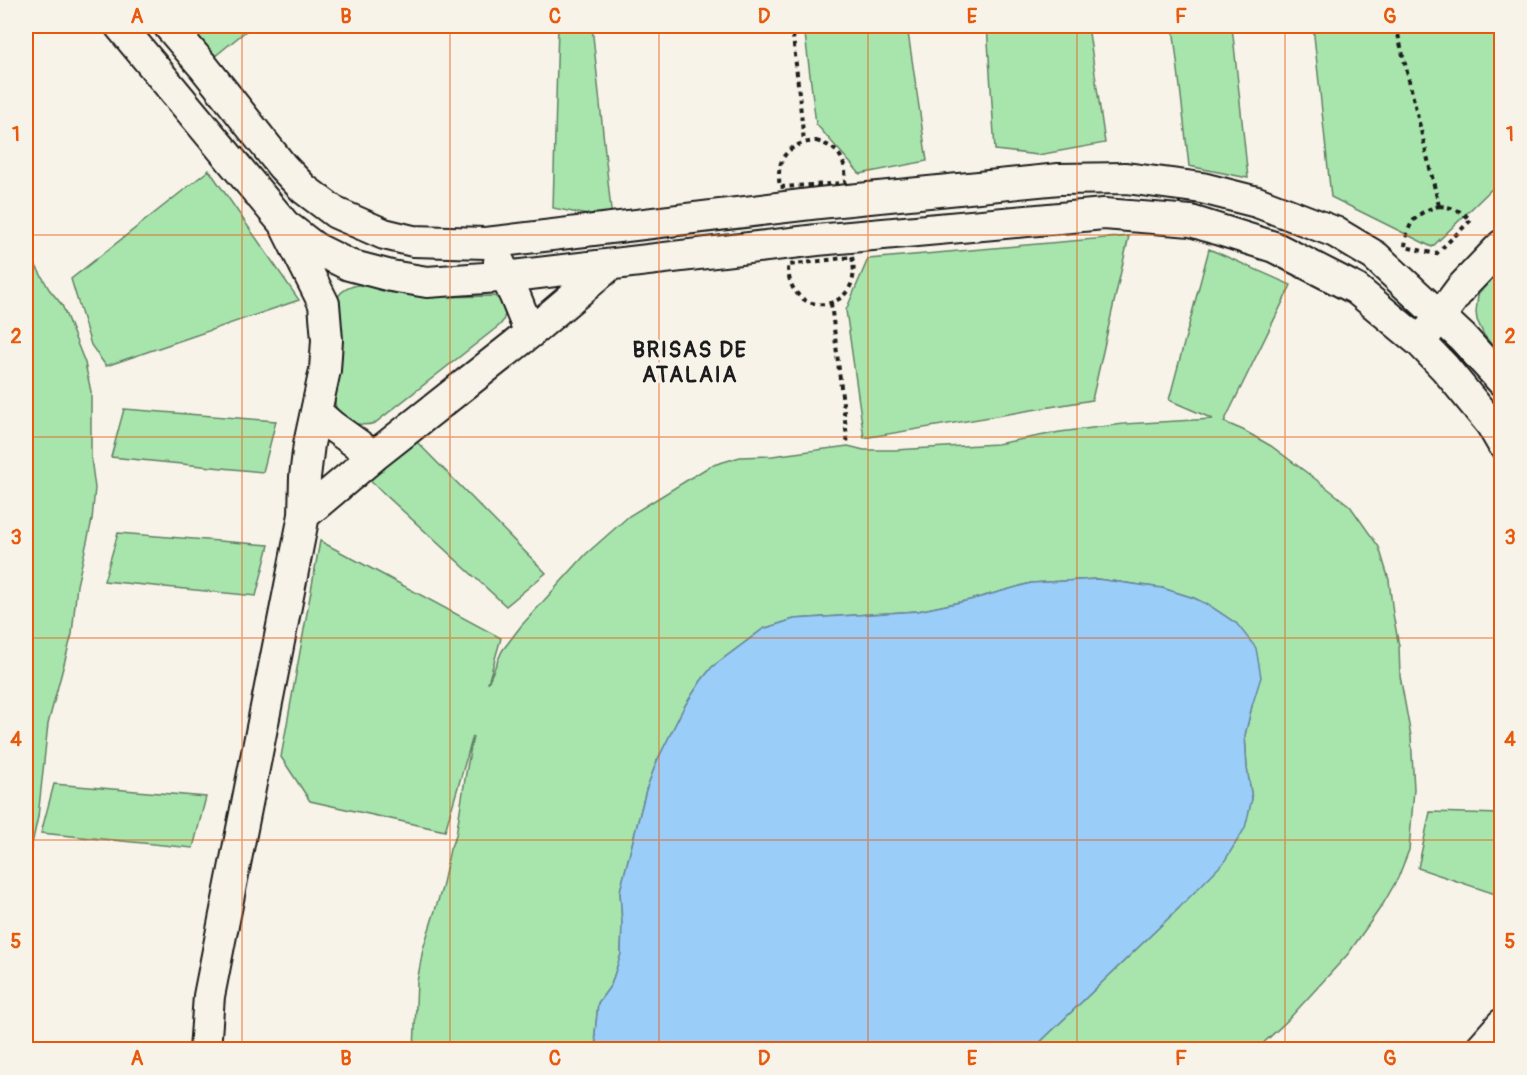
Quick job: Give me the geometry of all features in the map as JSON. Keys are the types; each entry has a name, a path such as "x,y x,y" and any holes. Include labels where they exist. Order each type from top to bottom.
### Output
{"street":[{"path":"120,26 285,225 315,248 349,265 391,276 427,282 506,277 817,240 1104,214 1191,221 1274,247 1356,289 1421,343 1445,368 1491,424 1502,443"},
{"path":"169,26 282,166 304,189 336,213 384,234 413,241 486,243 819,203 1047,180 1126,178 1202,188 1257,202 1335,232 1375,256 1440,315 1502,381"},
{"path":"205,1050 209,996 304,514 309,444 325,370 327,340 324,304 285,225"},
{"path":"324,304 333,284 349,265 384,234"},
{"path":"486,243 506,277 530,333"},
{"path":"1421,343 1461,288 1502,245"},
{"path":"304,514 530,333 609,266"},
{"path":"316,412 374,456"},
{"path":"1479,1050 1502,1024"}],"path":[{"path":"792,26 804,142"},
{"path":"1396,26 1439,206"},
{"path":"816,141 827,144 837,151 846,171 845,183 780,187 779,164 794,146 804,142 816,141"},
{"path":"1439,206 1451,207 1462,212 1471,220 1436,254 1405,247 1410,225 1418,215 1439,206"},
{"path":"852,257 855,268 854,279 849,290 841,298 831,303 820,305 798,296 791,287 788,265 852,257"},
{"path":"831,303 848,446"}],"green space":[{"path":"188,26 252,26 214,57"},
{"path":"558,26 592,26 612,220 553,208"},
{"path":"804,26 907,26 927,161 860,174 816,124"},
{"path":"987,26 1088,26 1105,143 1038,155 995,150"},
{"path":"1173,26 1232,26 1248,178 1189,166"},
{"path":"1313,26 1501,26 1501,180 1432,247 1331,197"},
{"path":"209,170 299,300 106,366 91,345 71,279"},
{"path":"1129,236 1092,400 864,438 846,310 868,259"},
{"path":"26,248 49,289 62,305 85,363 91,392 91,458 95,488 92,520 77,585 72,634 48,724 38,817 26,871"},
{"path":"1209,249 1291,285 1224,422 1271,446 1350,506 1379,547 1389,580 1399,646 1400,676 1411,736 1414,789 1409,850 1398,878 1348,954 1287,1021 1257,1049 1033,1049 1179,908 1252,799 1245,735 1252,706 1237,624 1194,598 1162,588 1097,579 1031,583 970,600 918,611 794,619 763,629 712,667 684,707 657,761 646,790 620,891 621,954 611,985 598,1003 595,1034 597,1049 414,1050 417,982 423,949 442,888 450,849 456,835 473,736 445,831 310,801 281,757 320,541 501,638 488,683 502,651 521,626 586,554 629,516 710,466 740,457 772,456 848,446 864,450 895,450 997,444 1060,432 1124,424 1213,419 1169,400"},
{"path":"1501,260 1501,357 1484,335 1476,312 1479,287"},
{"path":"365,284 414,296 494,296 503,302 506,311 500,325 375,423 356,424 340,415 335,403 339,380 336,302 344,291"},
{"path":"124,409 276,421 263,472 111,457"},
{"path":"416,441 546,573 506,606 365,476"},
{"path":"118,533 269,545 256,596 104,581"},
{"path":"54,784 206,797 193,848 41,833"},
{"path":"1430,812 1501,814 1501,896 1418,868"}],"water":[{"path":"1097,579 1162,588 1194,598 1237,624 1256,648 1261,677 1245,735 1252,799 1245,828 1224,862 1033,1049 597,1049 595,1034 598,1003 611,985 621,954 620,891 646,790 657,761 684,707 712,667 763,629 794,619 918,611 970,600 1031,583"}],"district":[{"name":"BRISAS DE ATALAIA","path":"690,362"}]}
